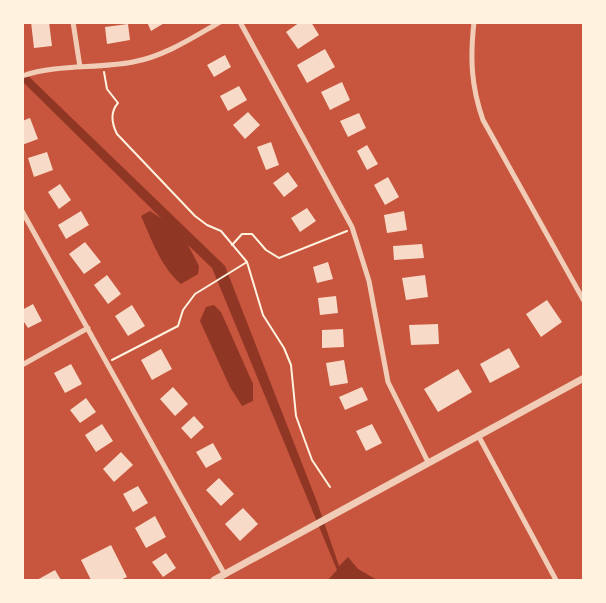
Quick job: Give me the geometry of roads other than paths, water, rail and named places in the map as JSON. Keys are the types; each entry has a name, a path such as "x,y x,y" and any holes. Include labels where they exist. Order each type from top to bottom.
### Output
{"street":[{"path":"73,22 80,67"},
{"path":"22,76 48,70 130,62 155,56 220,22"},
{"path":"240,22 341,203 352,228 369,282 388,382 428,462"},
{"path":"474,22 471,68 476,102 483,120 584,301"},
{"path":"22,211 225,574"},
{"path":"22,365 88,328"},
{"path":"214,580 584,378"},
{"path":"478,435 556,580"}]}
